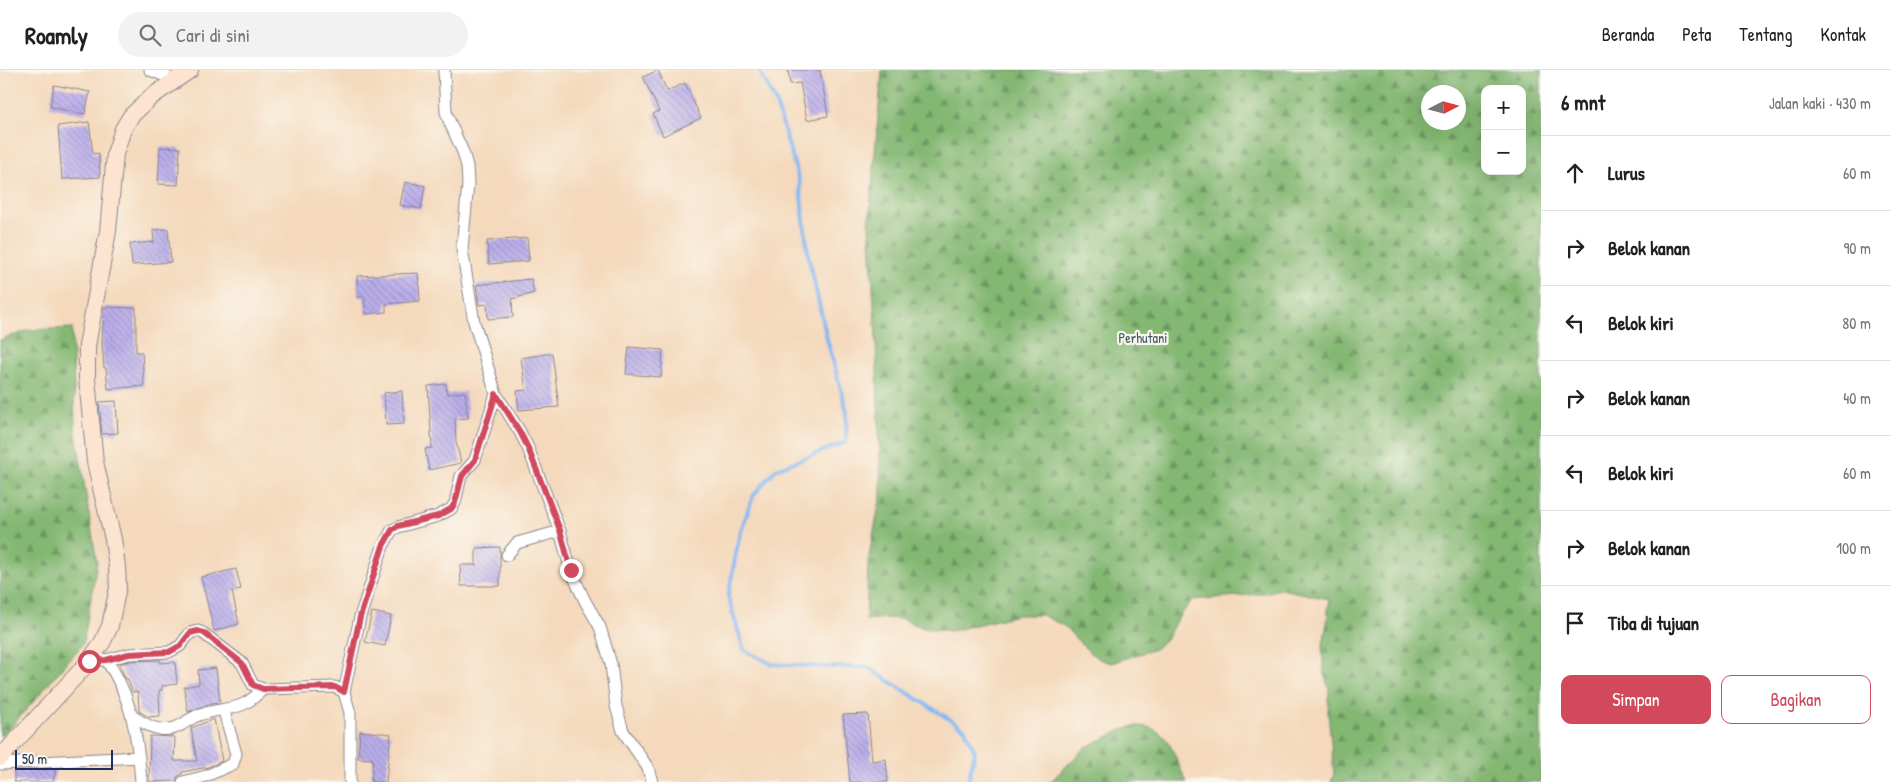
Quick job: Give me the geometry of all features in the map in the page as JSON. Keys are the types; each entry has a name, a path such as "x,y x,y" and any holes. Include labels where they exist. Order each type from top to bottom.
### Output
{"street":[{"path":"150,70 175,80"},
{"path":"0,758 89,661 102,643 110,626 118,587 117,567 113,539 95,462 86,362 87,346 111,209 115,154 123,129 131,116 150,97 190,70"},
{"path":"444,70 446,112 467,166 468,184 462,249 474,322 496,394 528,448 560,530 571,570 585,601 600,626 611,664 616,706 623,732 648,768 652,782"},
{"path":"350,782 350,713 344,692 360,617 383,546 392,530 398,526 438,516 451,509 455,503 462,476 475,460 496,394"},
{"path":"507,555 517,542 560,530"},
{"path":"89,661 106,660 129,654 169,652 180,646 190,633 198,631 204,633 224,651 237,658 242,663 253,685 263,689 335,687 344,692"},
{"path":"106,660 120,682 132,716 136,730 141,782"},
{"path":"132,716 152,727 170,730 179,728 196,716 224,711 248,703 263,689"},
{"path":"183,782 206,776 233,764 236,754 224,711"},
{"path":"0,764 139,757"}],"green space":[{"name":"Perhutani","path":"882,70 1541,70 1541,782 1331,782 1334,774 1328,712 1329,688 1324,675 1322,650 1329,599 1281,589 1259,594 1192,600 1176,621 1165,641 1155,649 1111,663 1099,659 1089,652 1064,626 1042,615 1018,615 950,631 924,628 902,619 866,620 868,561 881,495 876,338 869,223"},
{"path":"72,328 75,427 97,563 83,644 13,725 0,736 0,340 29,330"},
{"path":"1134,726 1147,727 1164,737 1170,744 1187,782 1050,782 1086,747"}],"building":[{"path":"658,70 667,91 685,83 701,118 663,136 653,114 659,111 643,77"},
{"path":"788,70 820,70 828,116 807,120 800,83 790,84"},
{"path":"54,85 90,92 85,114 50,107"},
{"path":"89,122 93,154 99,153 100,177 62,179 58,126"},
{"path":"160,147 180,148 178,185 158,184"},
{"path":"405,182 425,186 421,209 400,205"},
{"path":"168,229 171,262 132,265 130,244 154,242 153,230"},
{"path":"527,238 529,261 489,264 487,241"},
{"path":"418,273 420,301 386,304 386,312 366,314 364,297 358,297 357,276"},
{"path":"531,279 534,293 512,299 513,317 488,319 487,304 479,305 476,285"},
{"path":"104,307 136,308 136,352 142,352 144,386 108,389 102,343"},
{"path":"629,347 663,350 661,377 626,374"},
{"path":"552,353 559,407 519,410 517,391 526,390 521,358"},
{"path":"446,384 447,394 465,392 468,418 455,419 456,442 461,463 429,470 425,449 432,448 428,386"},
{"path":"402,391 404,424 386,425 384,393"},
{"path":"116,401 118,433 102,434 99,402"},
{"path":"500,547 500,586 461,586 460,565 476,565 476,548"},
{"path":"236,569 241,589 232,591 239,624 214,631 201,577"},
{"path":"372,612 391,616 385,646 365,642"},
{"path":"160,660 160,663 175,662 177,684 162,686 162,690 159,690 160,716 148,717 139,711 138,692 132,692 128,679 126,679 119,664 130,661"},
{"path":"216,668 220,702 211,703 188,712 184,687 199,684 198,670"},
{"path":"868,714 872,761 886,759 888,782 850,782 843,715"},
{"path":"214,719 222,761 208,767 182,772 176,781 149,782 150,736 175,737 174,761 197,761 191,728"},
{"path":"360,731 391,734 386,782 371,782 373,759 358,758"},
{"path":"56,769 53,782 14,782 14,771"}],"waterway":[{"path":"759,70 776,103 799,180 808,254 826,335 847,412 846,442 776,469 753,496 739,537 728,597 744,650 772,664 867,667 965,729 975,752 968,782"}],"route":[{"path":"89,661 106,660 129,654 169,652 176,650 190,633 198,631 204,633 224,651 237,658 246,670 250,681 256,687 263,689 335,687 344,692 360,617 388,536 398,526 445,514 451,509 455,503 462,476 475,460 496,394 528,448 560,530 571,570"}]}
